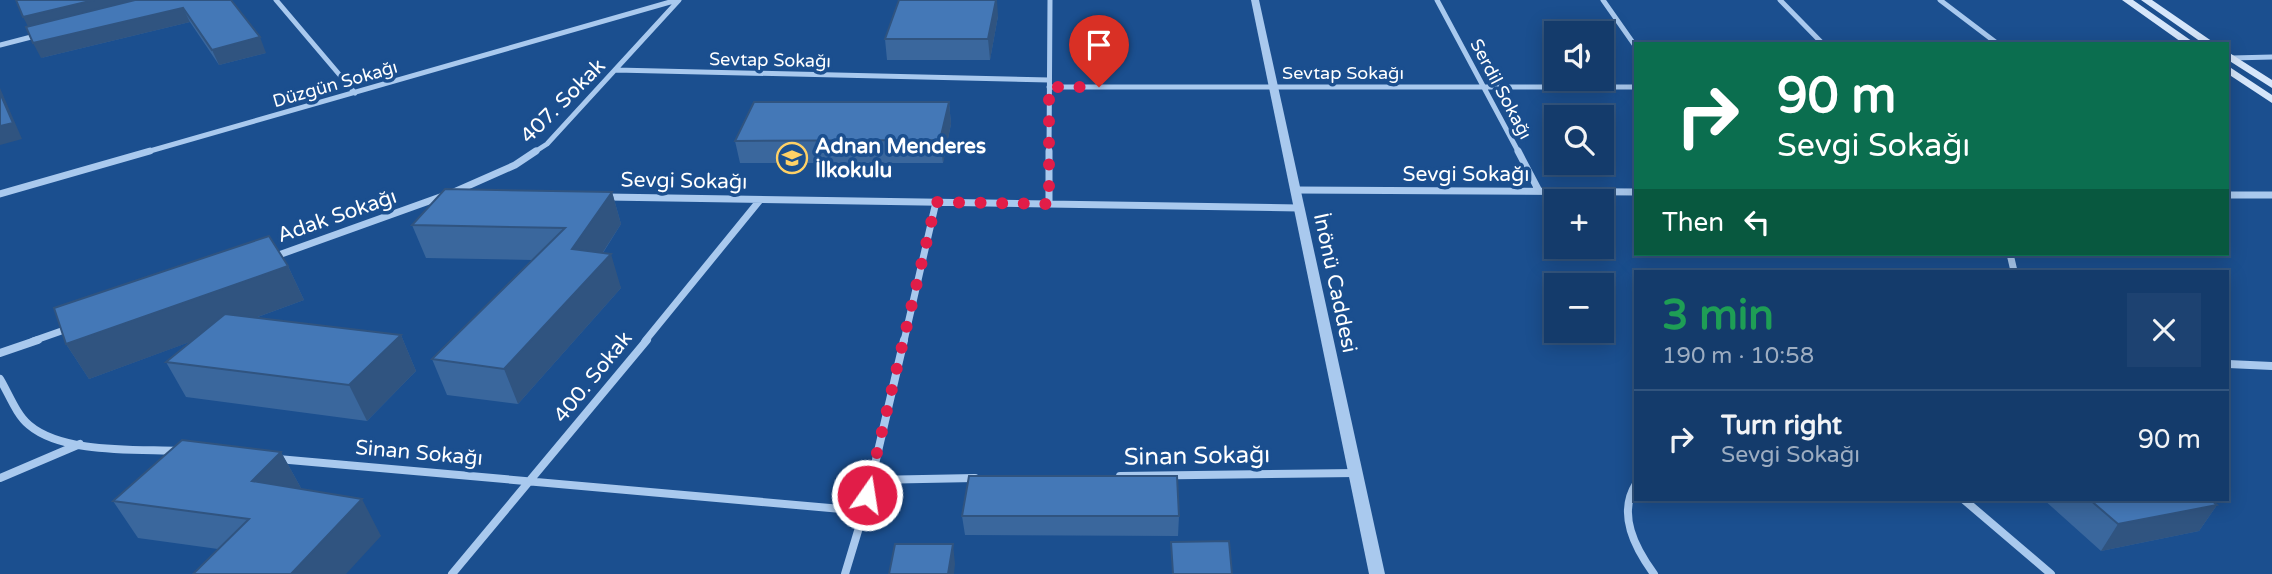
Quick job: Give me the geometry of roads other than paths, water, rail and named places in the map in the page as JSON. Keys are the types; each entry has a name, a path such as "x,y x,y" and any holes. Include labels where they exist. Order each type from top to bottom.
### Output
{"main road":[{"path":"2127,0 2188,42"},
{"path":"2146,0 2208,42"},
{"path":"2229,61 2272,85"},
{"path":"2229,61 2272,100"}],"street":[{"path":"276,0 355,93"},
{"name":"Düzgün Sokağı","path":"0,194 678,0"},
{"name":"407. Sokak","path":"447,195 506,170 540,150 617,70 678,0"},
{"path":"1049,204 1050,0"},
{"name":"İnönü Caddesi","path":"1255,0 1377,574"},
{"name":"Serdil Sokağı","path":"1437,0 1539,191"},
{"path":"1603,0 1634,44"},
{"path":"1780,0 1821,42"},
{"path":"1940,0 1995,42"},
{"path":"0,45 52,32"},
{"path":"2229,61 2272,57"},
{"name":"Sevtap Sokağı","path":"617,70 1049,84 1634,87"},
{"name":"Sevgi Sokağı","path":"1296,190 1634,192"},
{"path":"447,195 474,195"},
{"name":"Adak Sokağı","path":"258,262 447,195"},
{"path":"2229,195 2272,195"},
{"name":"Sevgi Sokağı","path":"597,197 1299,208"},
{"name":"400. Sokak","path":"452,574 533,480 760,200"},
{"path":"845,574 864,511 936,202"},
{"path":"0,353 77,326"},
{"path":"2229,364 2272,366"},
{"path":"0,379 21,415 38,432 83,443 192,452"},
{"path":"0,478 83,443"},
{"name":"Sinan Sokağı","path":"274,458 864,511"},
{"name":"Sinan Sokağı","path":"1107,477 1356,473"},
{"path":"871,480 982,478"},
{"path":"1634,486 1630,491 1628,518 1637,547 1654,574"},
{"path":"1965,501 2050,574"}],"place":[{"name":"Adnan Menderes İlkokulu","path":"792,158"}]}
